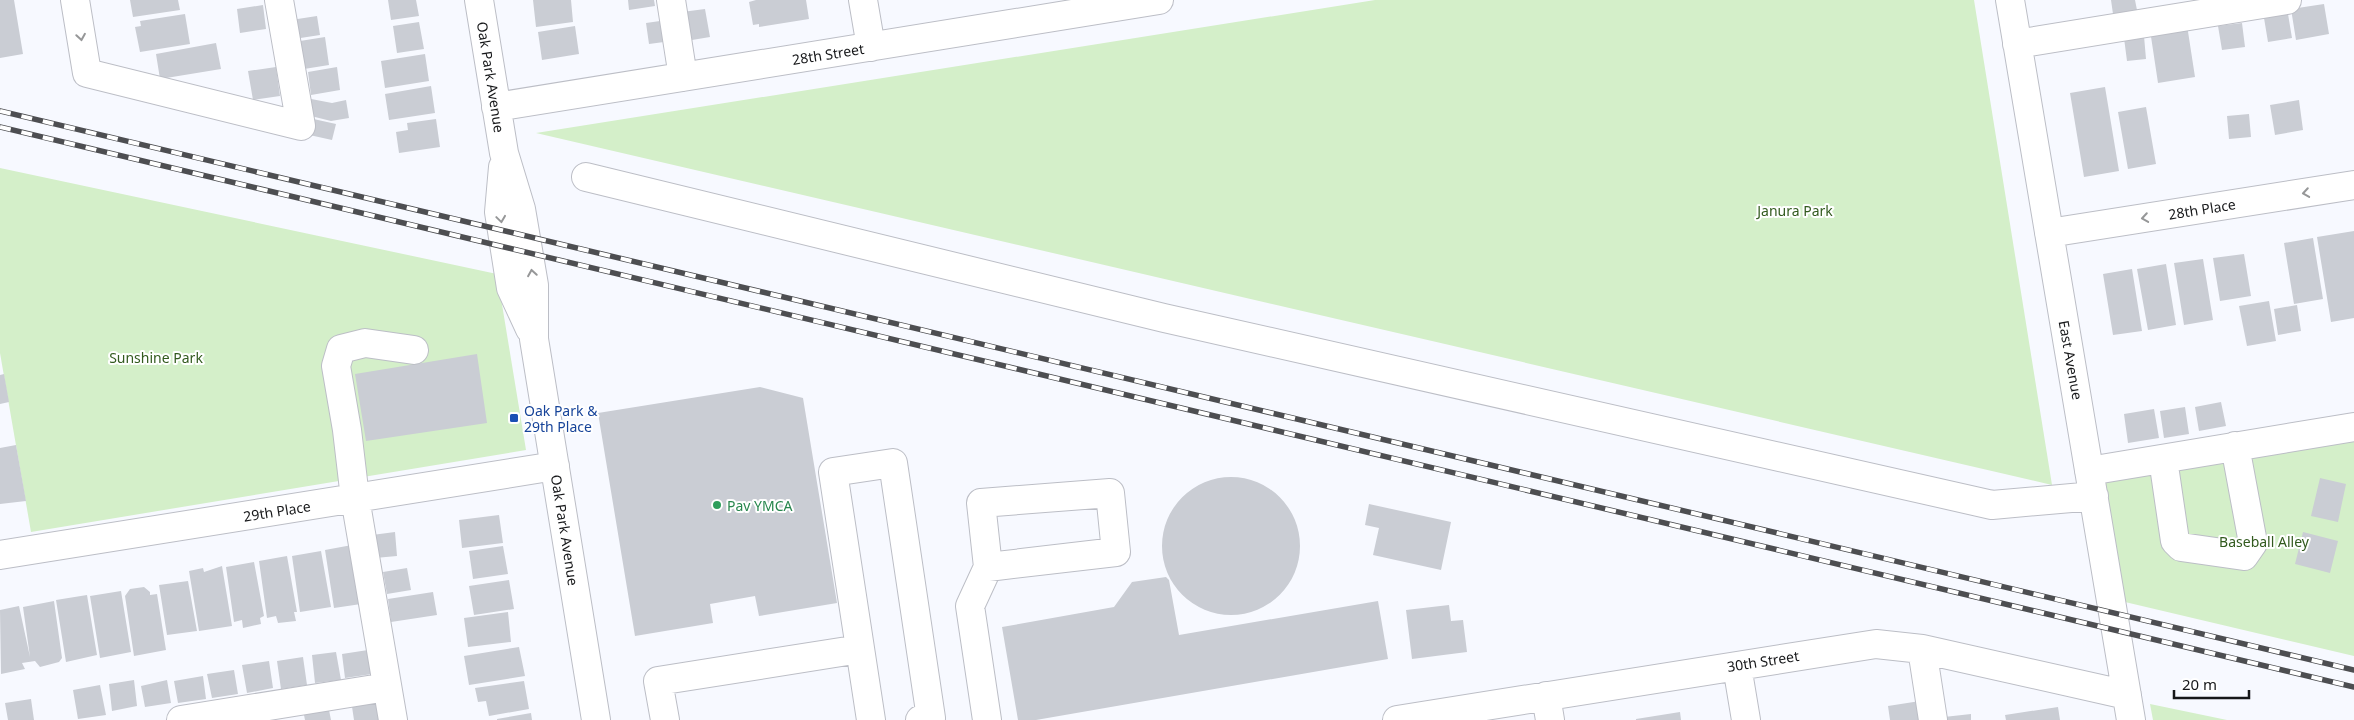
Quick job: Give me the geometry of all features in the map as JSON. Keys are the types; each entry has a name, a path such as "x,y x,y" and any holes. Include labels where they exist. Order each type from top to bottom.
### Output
{"street":[{"path":"75,0 87,73 301,126 279,0"},
{"name":"Oak Park Avenue","path":"478,0 504,153 499,212 512,288 534,339 596,720"},
{"path":"671,0 683,77"},
{"path":"863,0 870,47"},
{"name":"28th Street","path":"496,107 870,47 1055,8 1159,0"},
{"name":"East Avenue","path":"2010,0 2129,708"},
{"path":"2017,44 2287,0"},
{"path":"586,177 1164,318 1992,505 2092,483 2162,459 2354,427"},
{"name":"28th Place","path":"2049,233 2354,185"},
{"path":"393,720 355,498 348,430 336,366 341,350 365,343 414,350"},
{"path":"2162,459 2175,541 2182,547 2244,556 2250,550 2253,543 2235,446"},
{"path":"871,720 834,472 893,463 931,718 920,720"},
{"name":"29th Place","path":"0,555 555,466"},
{"path":"987,720 970,606 988,567 981,503 1110,493 1116,552 988,567"},
{"name":"30th Street","path":"1397,720 1548,708 1737,666 1876,644 1922,650 2129,708"},
{"path":"664,720 658,681 860,649"},
{"path":"1922,650 1933,720"},
{"path":"1737,666 1746,720"},
{"path":"181,720 387,687"}],"green space":[{"name":"Janura Park","path":"1375,0 1974,0 2052,485 536,133"},
{"name":"Sunshine Park","path":"0,168 497,274 526,450 31,532 0,353"},
{"name":"Baseball Alley","path":"2354,435 2354,656 2125,602 2104,477"},
{"path":"2150,704 2227,720 2153,720"}],"building":[{"path":"0,0 14,0 23,54 0,58"},
{"path":"130,0 178,0 180,10 133,17"},
{"path":"388,0 416,0 419,16 391,20"},
{"path":"533,0 571,0 573,22 536,27"},
{"path":"628,0 654,0 655,6 629,10"},
{"path":"756,0 806,0 809,19 759,27 759,24 753,25 749,2"},
{"path":"2111,0 2135,0 2137,10 2113,14"},
{"path":"2324,4 2329,34 2296,40 2291,9"},
{"path":"263,5 266,29 240,33 237,9"},
{"path":"705,9 710,37 686,41 682,12"},
{"path":"185,14 190,44 140,52 135,27 141,26 140,21"},
{"path":"2288,14 2292,38 2268,42 2264,18"},
{"path":"317,16 320,35 294,39 291,20"},
{"path":"660,21 664,42 649,44 646,23"},
{"path":"419,22 424,49 397,53 393,26"},
{"path":"2242,23 2245,47 2222,50 2218,26"},
{"path":"2187,25 2195,77 2158,83 2150,30"},
{"path":"575,26 579,54 542,60 538,32"},
{"path":"2144,36 2146,59 2127,61 2124,38"},
{"path":"325,37 329,65 304,69 300,41"},
{"path":"216,43 221,69 160,79 156,54"},
{"path":"425,54 429,81 385,88 381,61"},
{"path":"276,67 280,96 253,100 248,71"},
{"path":"337,67 340,90 311,95 308,72"},
{"path":"431,86 435,113 389,120 385,94"},
{"path":"2105,87 2119,171 2084,177 2070,93"},
{"path":"306,98 332,103 346,100 349,118 331,121 303,114"},
{"path":"2299,100 2303,130 2275,135 2270,105"},
{"path":"2146,107 2156,164 2128,169 2118,112"},
{"path":"2249,114 2251,137 2229,139 2227,116"},
{"path":"309,118 336,124 332,140 305,134"},
{"path":"436,119 440,147 399,153 396,132 408,130 407,123"},
{"path":"2354,231 2354,318 2331,322 2317,237"},
{"path":"2313,238 2323,299 2294,304 2284,243"},
{"path":"2244,254 2251,296 2220,301 2213,258"},
{"path":"2203,259 2213,320 2184,325 2174,263"},
{"path":"2166,264 2176,325 2148,330 2137,269"},
{"path":"2132,269 2142,331 2113,335 2103,274"},
{"path":"2269,301 2276,341 2247,346 2239,306"},
{"path":"2297,305 2301,331 2278,335 2274,309"},
{"path":"477,354 487,423 366,441 355,374"},
{"path":"4,374 9,402 0,404 0,375"},
{"name":"Pav YMCA","path":"760,387 803,398 837,603 759,616 755,596 710,604 713,623 635,636 598,413"},
{"path":"2221,402 2226,426 2199,431 2195,407"},
{"path":"2185,407 2189,434 2164,438 2160,411"},
{"path":"2154,409 2159,438 2128,443 2124,414"},
{"path":"16,445 26,501 0,504 0,448"},
{"path":"1231,477 1257,482 1280,497 1295,520 1300,546 1295,572 1280,595 1257,610 1231,615 1205,610 1182,595 1167,572 1162,546 1167,520 1182,497 1205,482"},
{"path":"2320,478 2346,484 2338,522 2311,516"},
{"path":"1369,504 1451,522 1441,570 1373,555 1379,528 1365,525"},
{"path":"499,515 503,543 462,548 459,520"},
{"path":"395,532 397,556 375,558 372,535"},
{"path":"2303,532 2338,541 2330,573 2295,564"},
{"path":"352,545 361,604 334,608 325,550"},
{"path":"503,546 508,574 473,579 469,551"},
{"path":"321,551 331,607 300,612 292,556"},
{"path":"287,556 297,612 294,612 296,621 278,623 276,616 267,618 259,561"},
{"path":"254,562 264,616 260,618 261,624 243,628 242,620 234,622 226,567"},
{"path":"222,566 232,626 199,631 189,571 203,568 204,572"},
{"path":"407,568 411,590 387,594 383,572"},
{"path":"1166,577 1169,580 1179,635 1378,601 1388,659 1036,720 1018,720 1002,627 1114,607 1132,582"},
{"path":"509,580 514,609 474,615 469,586"},
{"path":"188,581 197,631 167,635 159,585"},
{"path":"144,587 150,592 150,595 157,594 166,650 134,656 125,596 130,589"},
{"path":"121,591 131,652 100,658 90,596"},
{"path":"433,592 437,615 391,622 388,599"},
{"path":"87,595 97,655 66,662 56,600"},
{"path":"54,601 62,658 59,662 40,667 35,661 22,663 25,669 1,674 0,610 19,606 30,657 23,607"},
{"path":"1449,605 1451,621 1463,620 1467,652 1412,659 1406,610"},
{"path":"508,612 511,642 468,647 464,618"},
{"path":"519,647 525,676 469,685 464,656"},
{"path":"368,650 372,674 345,678 342,654"},
{"path":"336,652 341,680 315,683 312,655"},
{"path":"303,657 307,685 281,689 277,661"},
{"path":"269,661 273,688 247,693 242,665"},
{"path":"234,670 238,694 212,698 207,674"},
{"path":"203,676 206,699 178,703 174,681"},
{"path":"134,680 137,706 112,711 109,684"},
{"path":"167,680 171,703 145,707 141,686"},
{"path":"524,681 529,709 489,716 486,701 478,702 475,688"},
{"path":"100,685 106,715 78,719 73,690"},
{"path":"376,697 381,720 354,720 351,700"},
{"path":"31,699 34,720 8,720 5,703"},
{"path":"1920,701 1923,720 1890,720 1888,706"},
{"path":"328,705 331,720 305,720 303,710"},
{"path":"2058,707 2060,720 2006,720 2005,715"},
{"path":"1680,712 1681,720 1636,720 1636,719"},
{"path":"531,713 532,720 497,720 497,719"},
{"path":"1971,714 1971,720 1944,720 1944,717"}],"railway":[{"path":"0,111 2354,670"},
{"path":"0,127 2354,687"}],"place":[{"name":"Oak Park & 29th Place","path":"514,418"},
{"name":"Pav YMCA","path":"717,505"}]}
